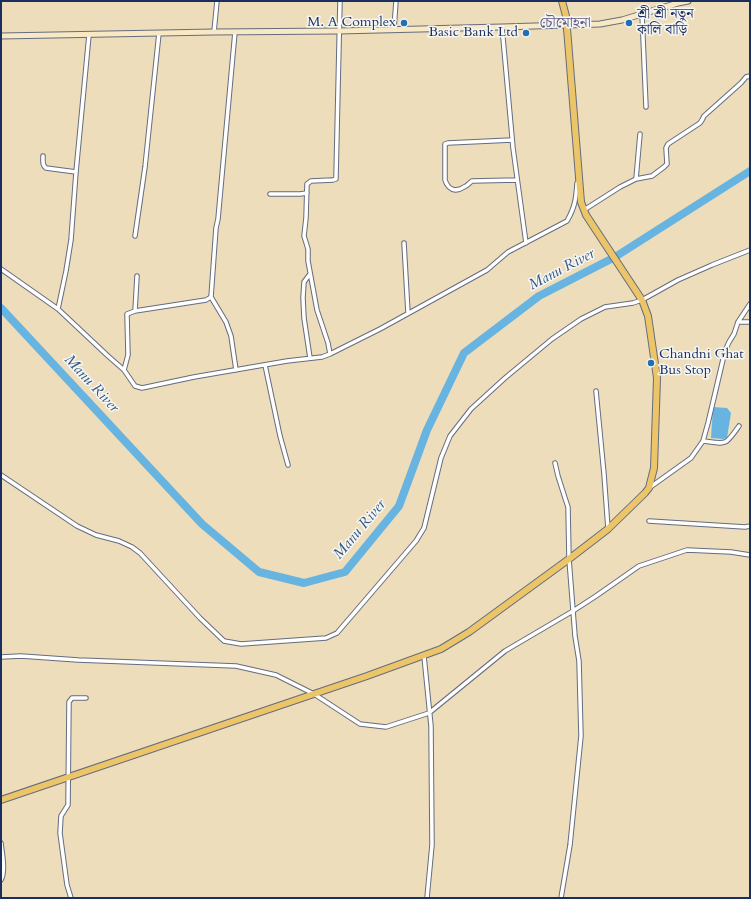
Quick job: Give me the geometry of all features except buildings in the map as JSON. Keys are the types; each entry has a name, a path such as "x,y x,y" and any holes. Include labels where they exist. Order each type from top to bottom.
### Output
{"highway":[{"path":"1,800 314,694 441,649 469,632 570,559 608,529 649,488 654,468 657,378 648,316 642,300 585,212 581,202 566,16 562,1"}],"main road":[{"path":"1,36 339,31 600,24 622,20 688,1"}],"street":[{"path":"214,32 217,1"},
{"path":"330,354 317,310 308,261 308,249 304,236 308,182 336,179 340,1"},
{"path":"394,29 396,1"},
{"path":"642,14 646,107"},
{"path":"502,27 512,140 526,242"},
{"path":"235,32 216,228 211,297 226,322 231,336 236,370"},
{"path":"135,236 145,167 151,97 159,34"},
{"path":"58,309 71,240 89,35"},
{"path":"585,212 620,187 636,178 652,176 664,167 667,164 666,148 668,144 700,123 704,116 746,77 750,76"},
{"path":"636,178 640,134"},
{"path":"512,140 445,144 445,180 449,188 453,190 465,187 472,181 517,180"},
{"path":"43,156 42,164 46,168 76,172"},
{"path":"1,269 58,309 124,370 135,386 142,388 194,377 287,361 322,357 380,329 487,270 508,252 567,221 576,202 578,170"},
{"path":"270,194 307,193"},
{"path":"404,243 408,313"},
{"path":"1,475 76,526 96,535 119,541 132,547 140,553 200,618 224,641 241,644 326,638 337,633 416,541 424,528 441,458 450,436 471,409 546,344 580,319 605,307 633,303 642,300 678,280 750,250"},
{"path":"310,273 304,282 303,298 304,318 310,358"},
{"path":"135,312 137,276"},
{"path":"124,370 128,355 127,314 206,300 211,297"},
{"path":"649,488 690,458 702,441 708,423 725,351 734,334 738,322 750,304"},
{"path":"738,322 750,322"},
{"path":"265,365 288,465"},
{"path":"596,391 608,529"},
{"path":"702,441 724,443 731,438 739,426"},
{"path":"555,463 567,503 573,611 579,661 581,736 570,845 561,898"},
{"path":"649,521 745,527 750,526"},
{"path":"1,657 21,656 78,660 236,666 276,675 314,694 360,724 386,727 429,713 505,651 573,611 639,566 686,550 731,552 750,555"},
{"path":"424,656 430,726 432,845 427,898"},
{"path":"71,898 67,885 60,833 61,816 68,805 69,702 72,698 86,698"},
{"path":"1,843 3,876 1,880"}],"water":[{"path":"713,407 727,408 731,413 727,438 711,438"}],"waterway":[{"name":"Manu River","path":"1,308 202,524 259,572 304,583 345,572 399,506 427,430 464,353 539,296 615,257 750,171"}],"place":[{"name":"M. A Complex","path":"404,23"},
{"name":"শ্রী শ্রী নতুন কালি বাড়ি","path":"629,23"},
{"name":"Basic Bank Ltd","path":"526,33"},
{"name":"Chandni Ghat Bus Stop","path":"651,363"}],"district":[{"name":"চৌমোহনা","path":"565,24"}]}
